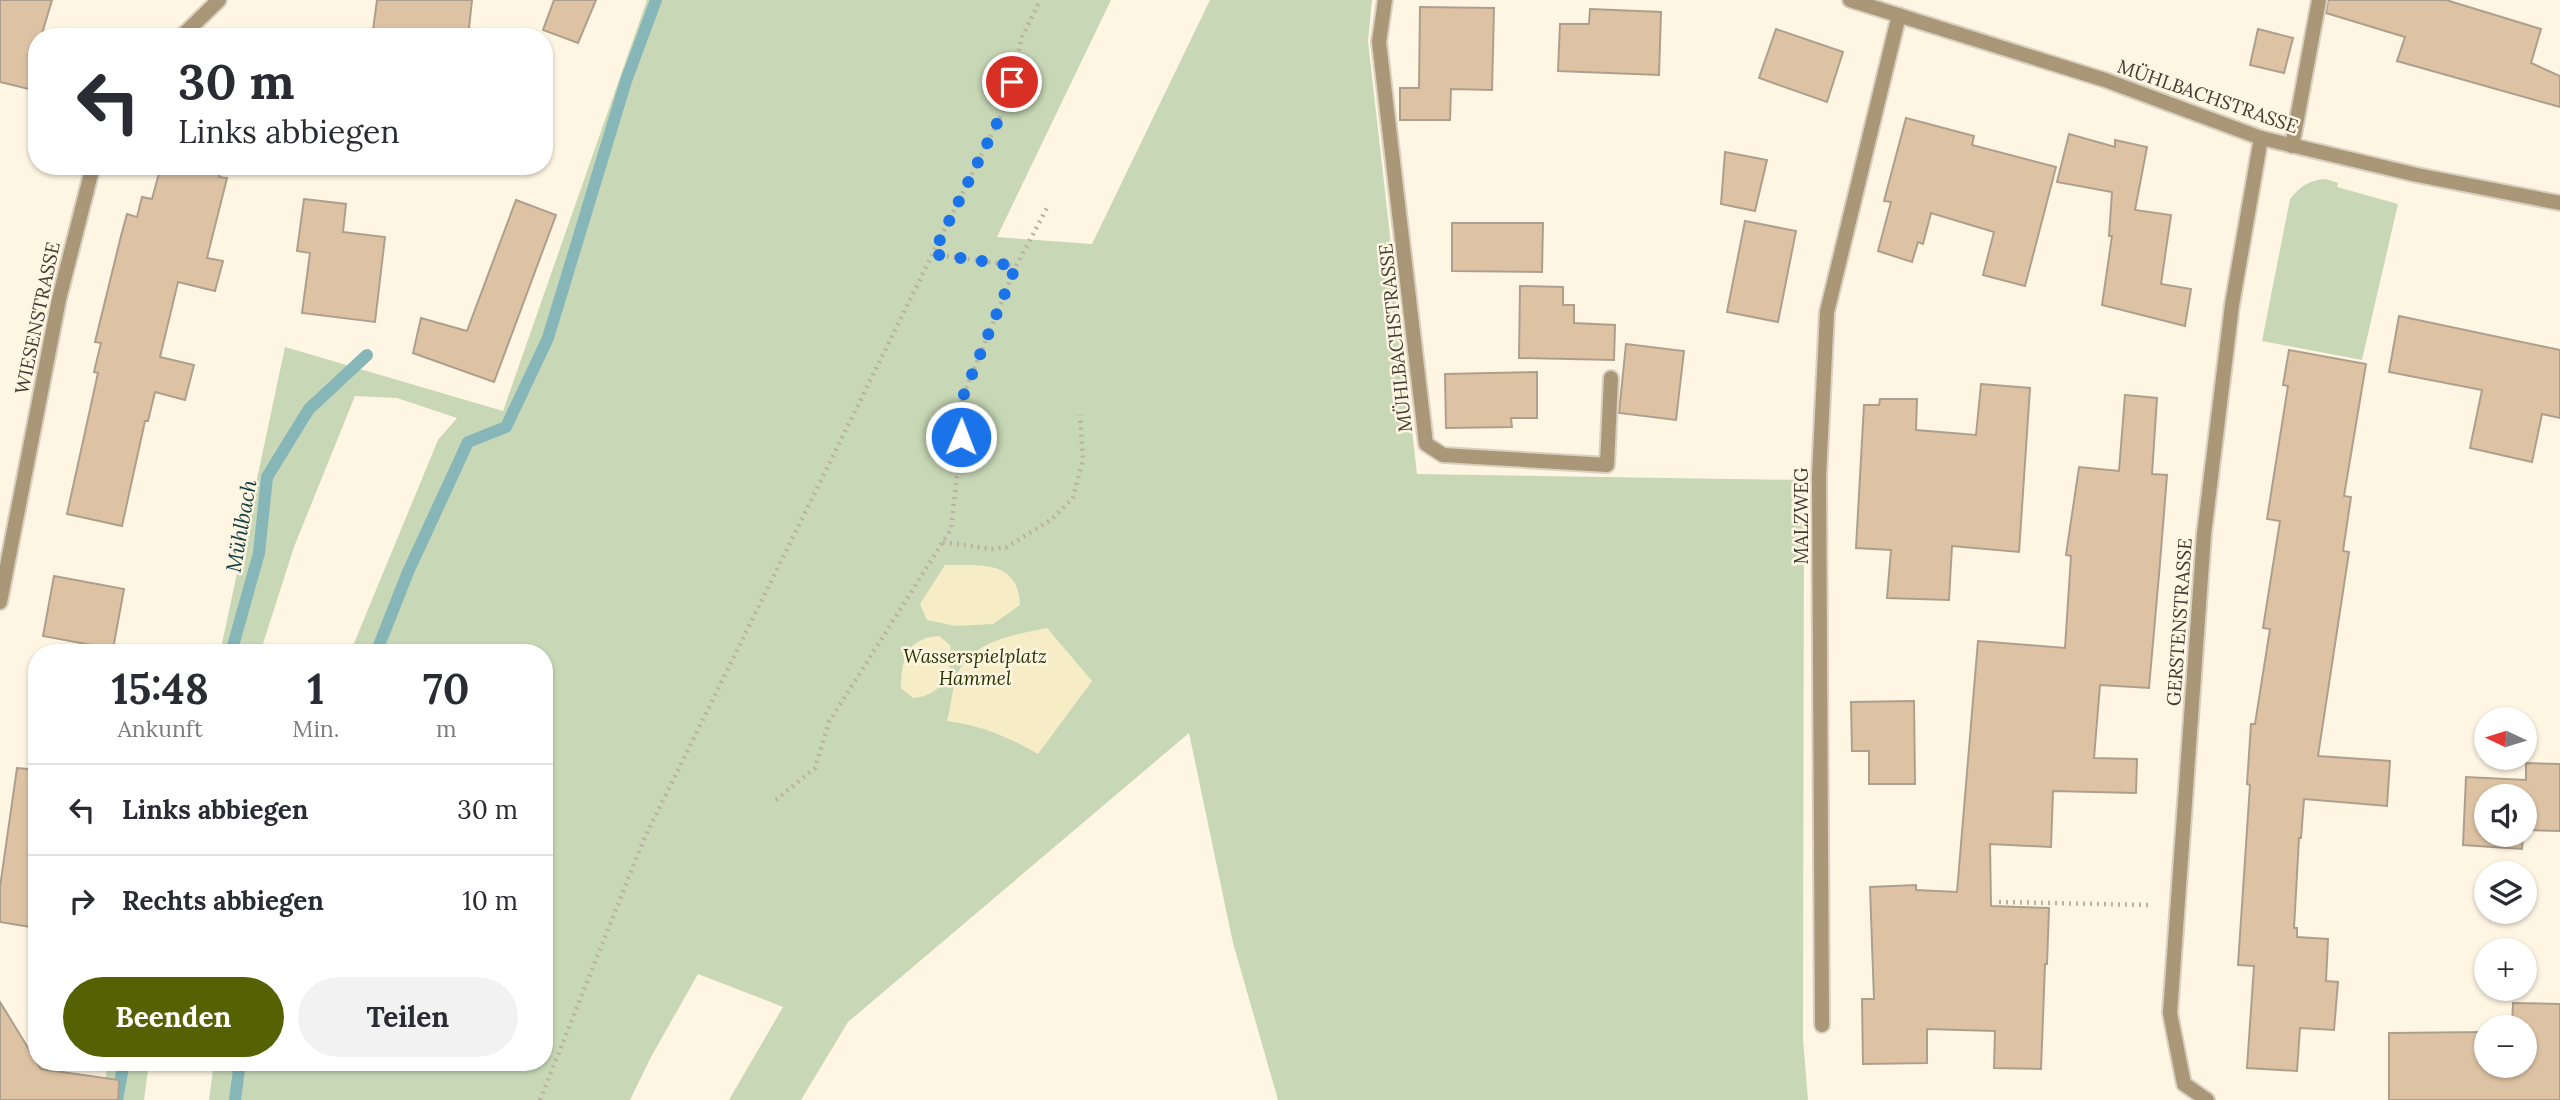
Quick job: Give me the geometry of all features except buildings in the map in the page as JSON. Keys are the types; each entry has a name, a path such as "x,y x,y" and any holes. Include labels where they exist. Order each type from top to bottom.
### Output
{"street":[{"path":"190,28 219,0"},
{"name":"MÜHLBACHSTRASSE","path":"1385,0 1378,42 1426,444 1443,455 1607,464 1611,378"},
{"name":"MÜHLBACHSTRASSE","path":"1850,0 2105,80 2261,138 2417,175 2560,203"},
{"path":"2292,146 2319,0"},
{"name":"MALZWEG","path":"1822,1025 1819,476 1827,313 1899,15"},
{"name":"GERSTENSTRASSE","path":"2207,1100 2185,1084 2171,1013 2204,534 2232,305 2261,138"},
{"name":"WIESENSTRASSE","path":"0,602 59,299 91,175"}],"path":[{"path":"553,1068 645,839 1006,105 1022,37 1040,0"},
{"path":"776,800 815,768 829,722 951,529 961,437 962,399 1016,266 1048,206"},
{"path":"933,254 1016,266"},
{"path":"943,542 992,549 1007,547 1052,519 1073,498 1080,473 1083,460 1080,415"},
{"path":"1999,902 2178,905"},
{"path":"540,1100 552,1071"}],"green space":[{"name":"Wasserspielplatz Hammel","path":"647,0 1111,0 997,237 1092,244 1210,0 1372,0 1368,41 1417,474 1804,480 1803,1039 1808,1100 1278,1100 1233,943 1189,733 848,1022 801,1100 729,1100 783,1007 698,974 630,1100 209,1100 213,1071 553,1071 553,644 354,644 438,440 457,418 397,398 355,396 294,547 263,644 222,644 285,347 503,411"},
{"path":"2326,179 2338,183 2337,187 2398,204 2362,360 2262,341 2290,199 2306,184"},
{"path":"107,1071 148,1071 144,1100 102,1100"}],"sand":[{"path":"945,565 984,566 1005,572 1018,590 1020,605 993,624 956,626 927,620 920,604"},
{"path":"1047,628 1092,681 1038,754 994,733 947,721 958,673 974,653 996,641"},
{"path":"939,636 950,645 948,673 932,693 913,698 901,688 905,659 913,646 920,641"}],"waterway":[{"path":"380,644 408,572 468,442 506,427 548,338 626,81 656,0"},
{"name":"Mühlbach","path":"234,644 259,553 267,477 309,409 367,355"},
{"name":"Mühlbach","path":"117,1100 122,1071"},
{"path":"235,1100 239,1071"}],"route":[{"path":"961,437 962,399 1016,266 933,254 1006,105 1012,82"}]}
